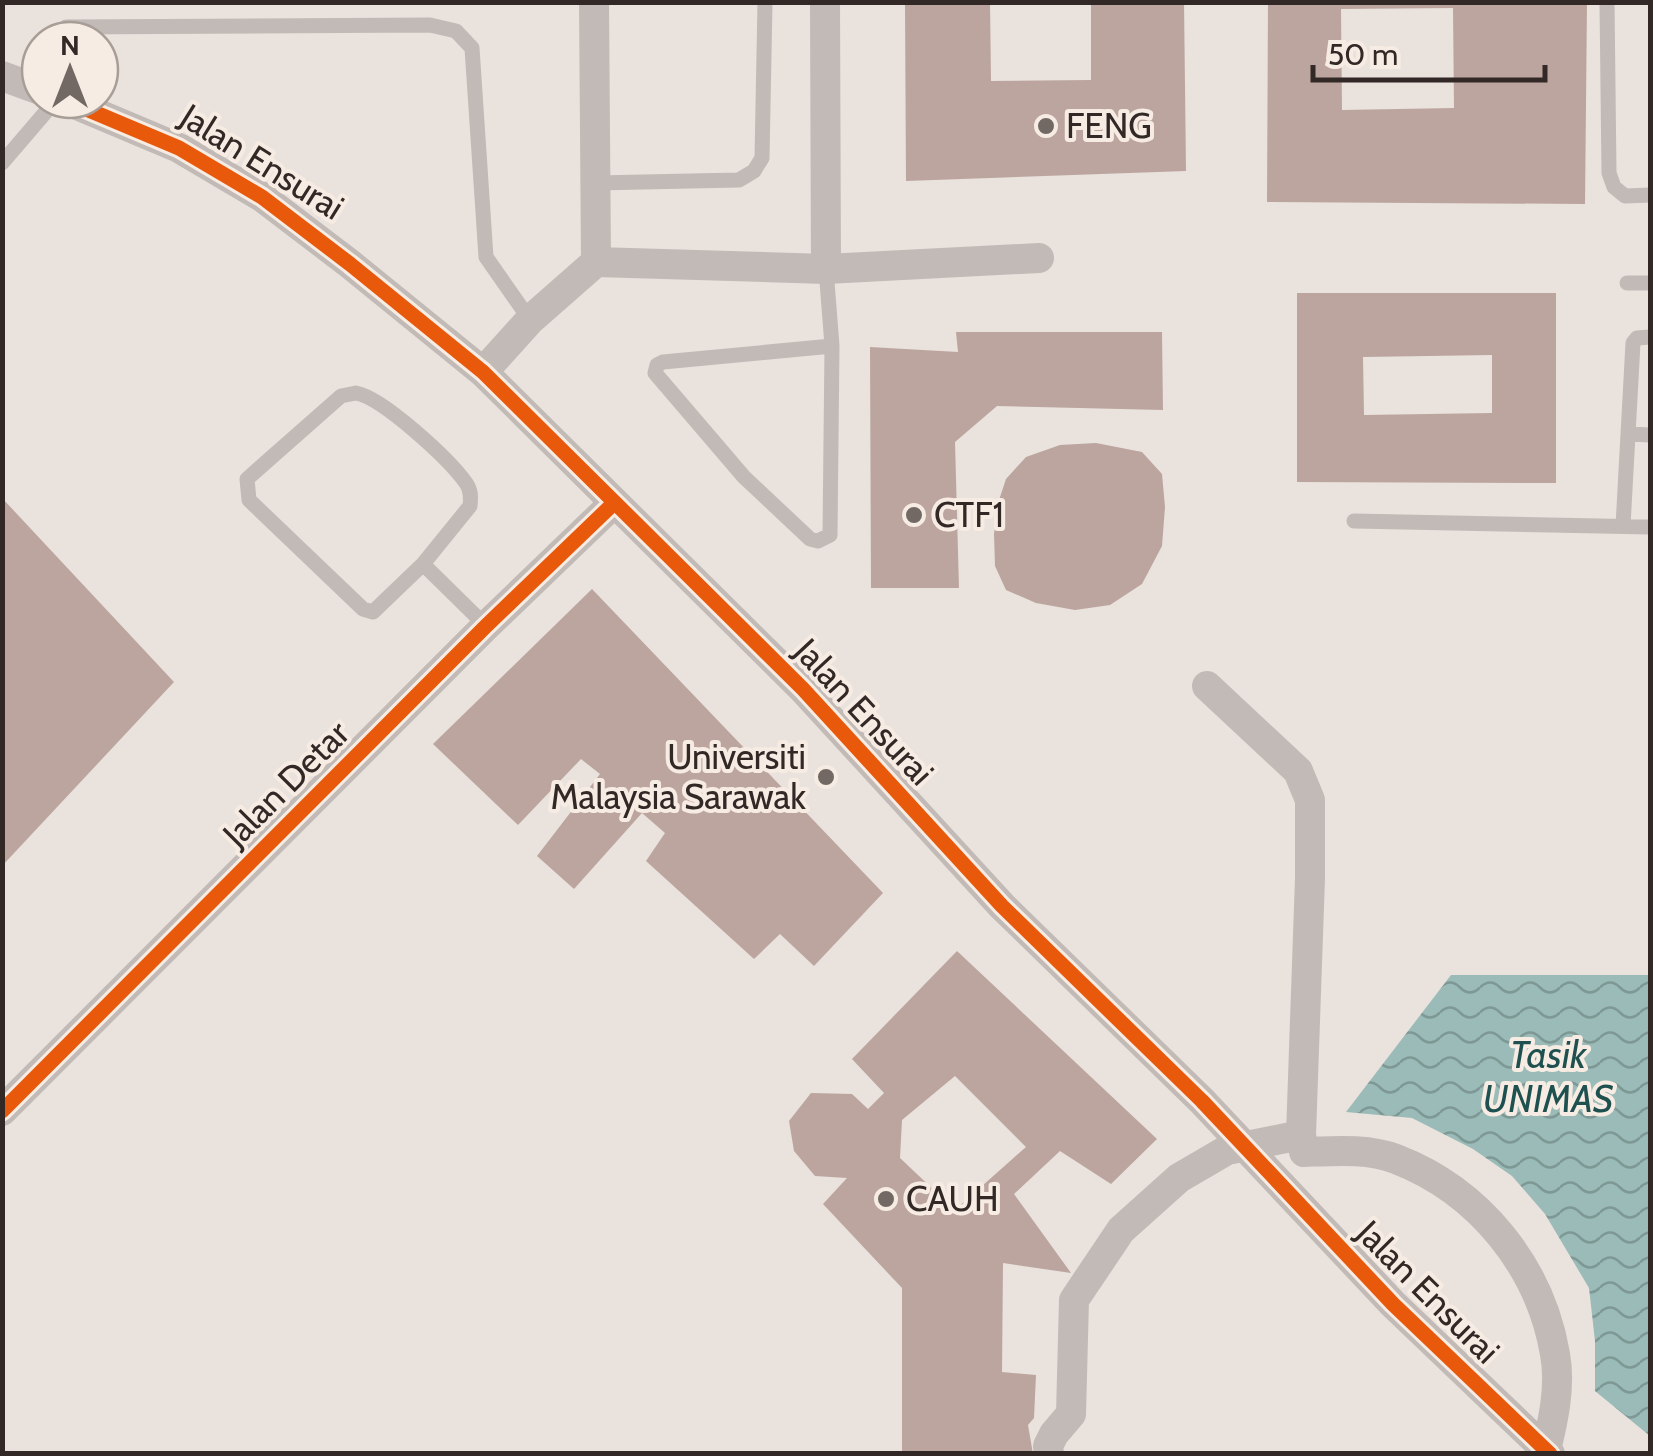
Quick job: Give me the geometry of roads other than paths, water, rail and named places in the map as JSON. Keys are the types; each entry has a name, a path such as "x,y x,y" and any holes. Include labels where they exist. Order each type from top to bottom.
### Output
{"street":[{"path":"594,2 596,262"},
{"path":"825,2 826,269"},
{"name":"Jalan Ensurai","path":"112,120 179,148 262,198 483,372 803,689 1002,906 1202,1101 1392,1304 1548,1454"},
{"path":"483,372 530,320 596,262 826,269 1038,258"},
{"name":"Jalan Detar","path":"2,1111 614,502"},
{"path":"1207,686 1298,771 1310,800 1301,1135 1304,1152 1346,1150 1393,1158 1437,1179 1478,1208 1525,1266 1545,1313 1556,1356 1548,1454"},
{"path":"1049,1454 1054,1434 1070,1414 1074,1300 1121,1230 1179,1178 1227,1150 1301,1135"}],"lane":[{"path":"595,182 739,180 754,171 762,158 765,2"},
{"path":"1608,2 1609,173 1614,187 1625,196 1650,195"},
{"path":"120,27 430,25 456,31 472,48 486,257 530,320"},
{"path":"2,163 39,120"},
{"path":"826,269 832,346 830,535 818,542 810,540 744,478 655,373 657,365 664,362 832,346"},
{"path":"1627,283 1650,284"},
{"path":"1623,526 1633,343 1637,338 1650,336"},
{"path":"369,395 421,437 468,485 470,506 423,564 381,608 374,612 363,609 249,500 247,479 342,396 369,395"},
{"path":"1629,434 1650,434"},
{"path":"1354,522 1650,526"},
{"path":"423,564 486,626"}],"water":[{"name":"Tasik UNIMAS","path":"1451,975 1650,975 1650,1436 1595,1391 1589,1288 1545,1214 1512,1176 1473,1149 1412,1118 1346,1112"}],"place":[{"name":"FENG","path":"1046,126"},
{"name":"CTF1","path":"914,515"},
{"name":"Universiti Malaysia Sarawak","path":"826,777"},
{"name":"CAUH","path":"886,1199"}]}
